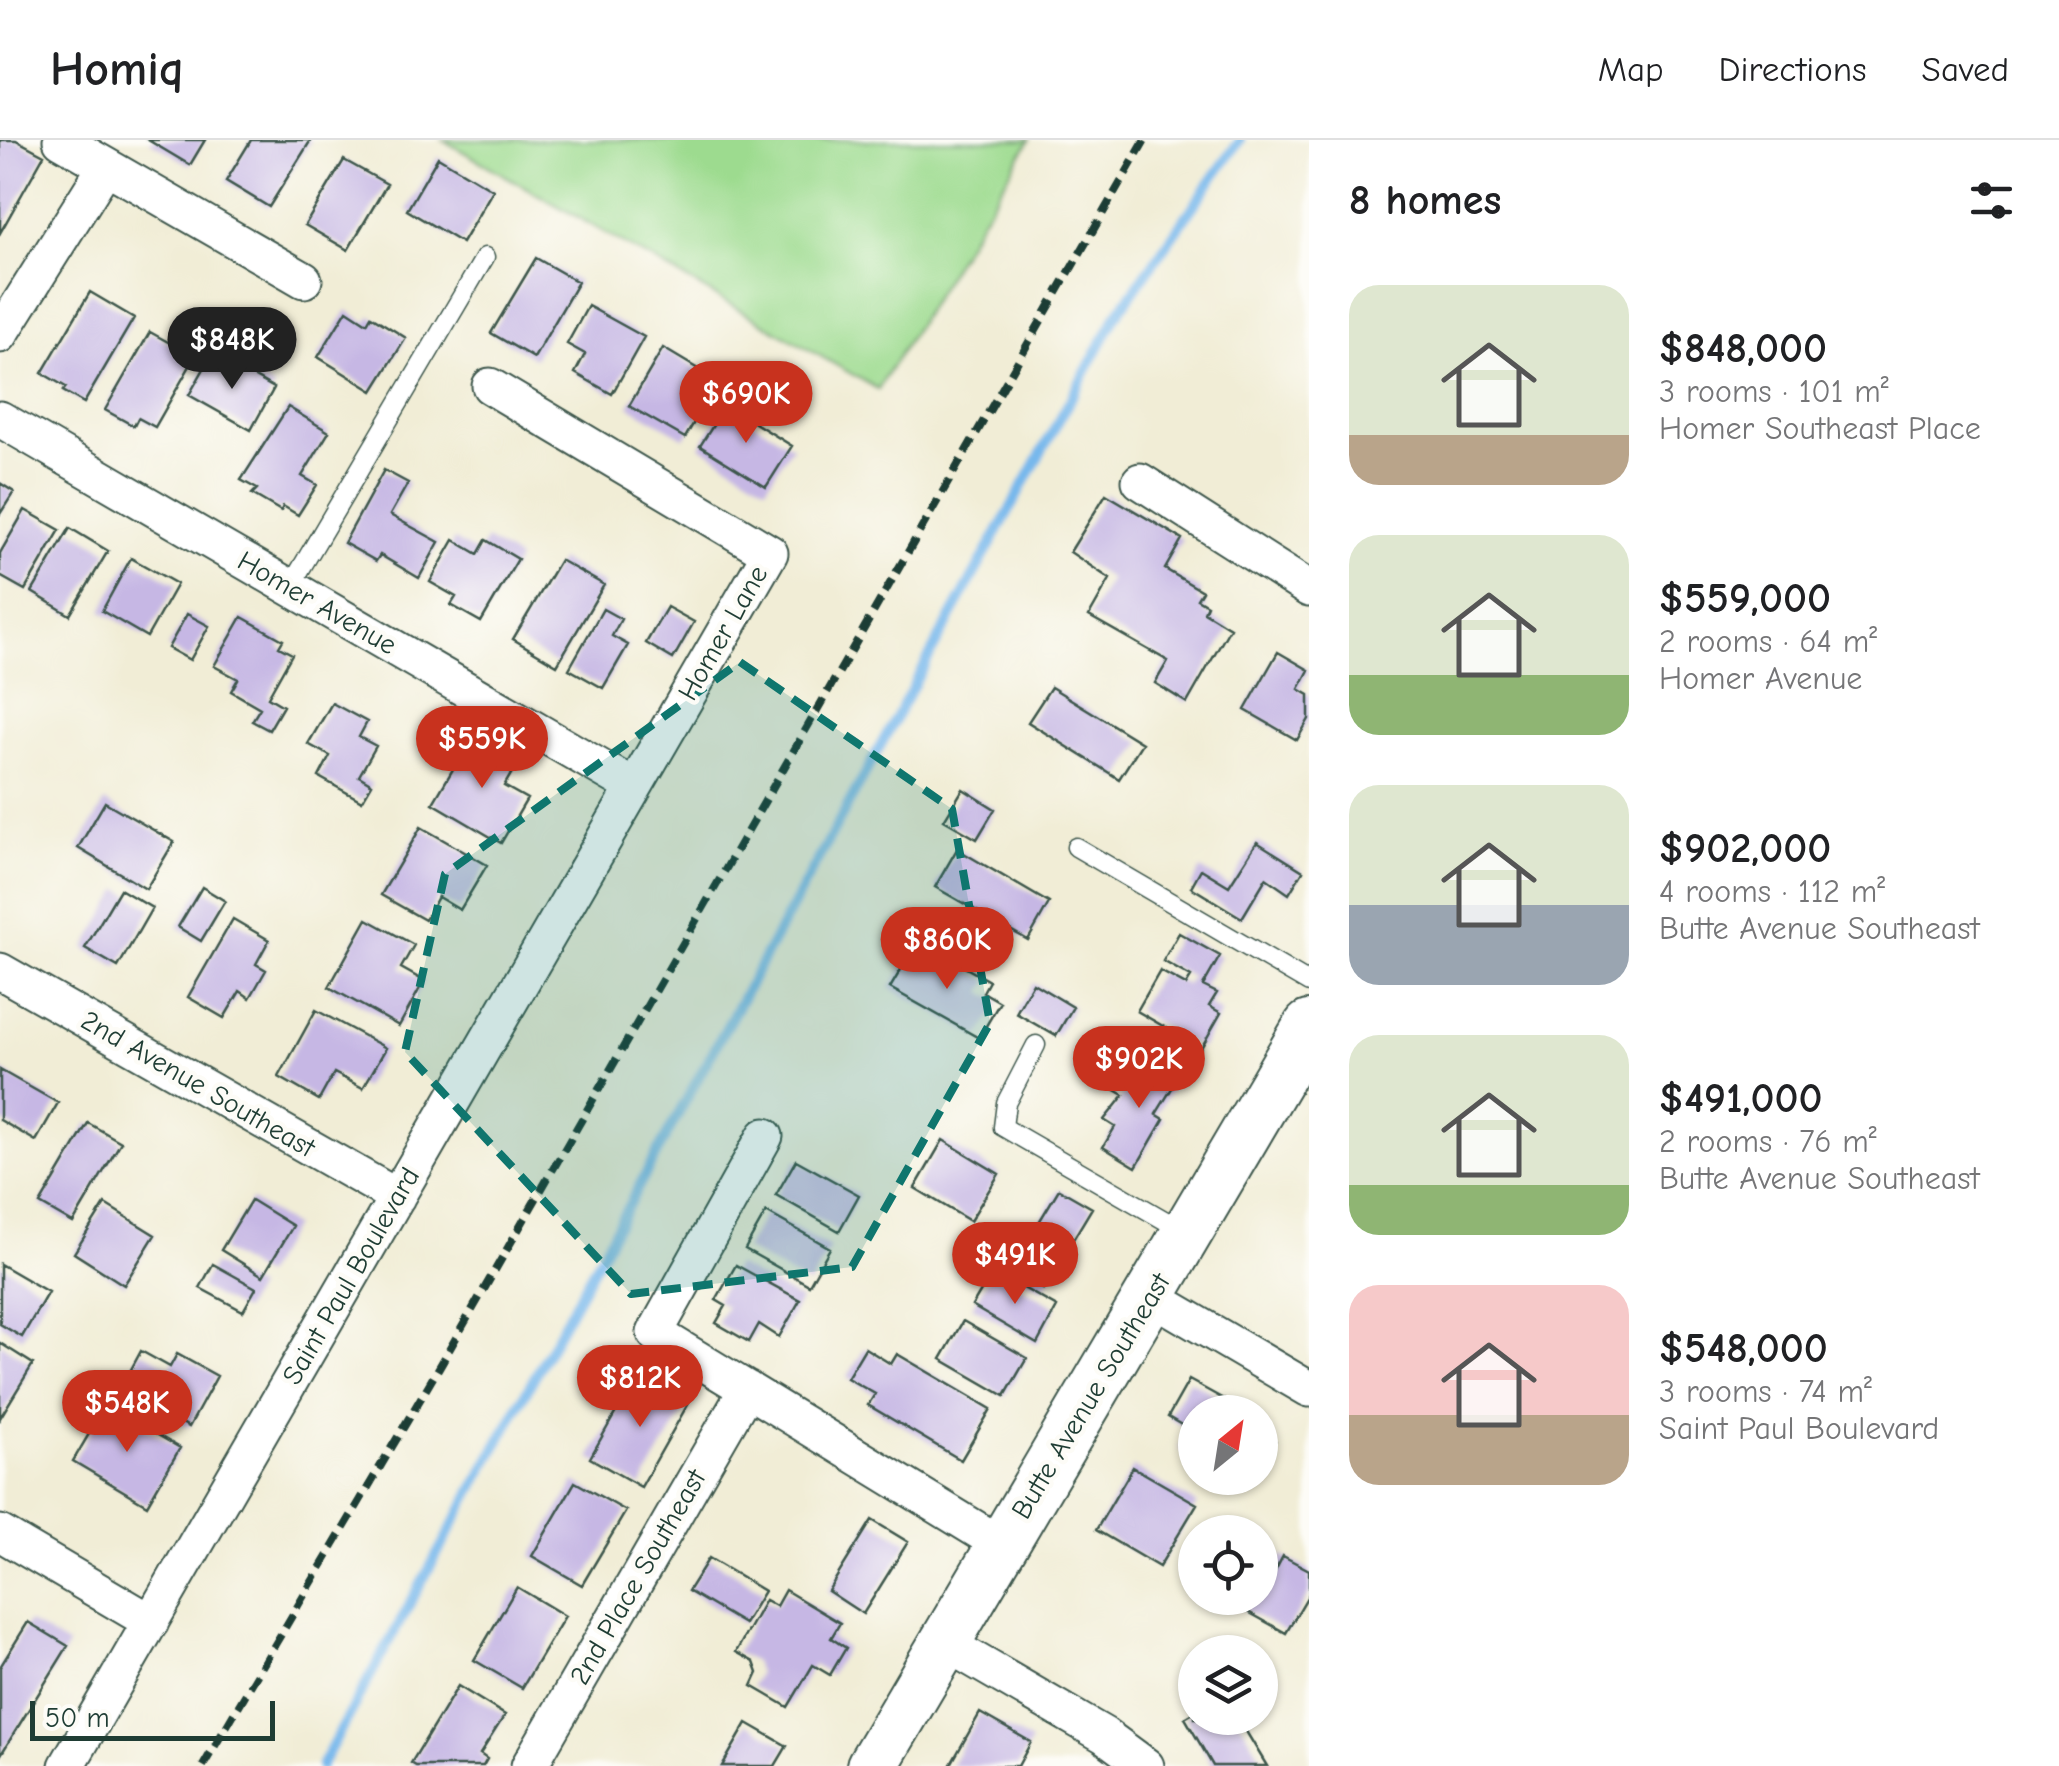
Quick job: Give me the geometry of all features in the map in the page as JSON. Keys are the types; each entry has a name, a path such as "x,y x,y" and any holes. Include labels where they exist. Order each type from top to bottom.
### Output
{"street":[{"path":"61,140 304,280"},
{"path":"0,335 106,166"},
{"name":"Homer Lane","path":"490,386 770,554 634,787"},
{"name":"Homer Avenue","path":"0,419 634,787"},
{"path":"1140,481 1309,589"},
{"name":"Saint Paul Boulevard","path":"67,1766 634,787"},
{"name":"2nd Avenue Southeast","path":"0,970 397,1196"},
{"name":"Butte Avenue Southeast","path":"872,1766 1309,1026"},
{"path":"765,1136 656,1333 1002,1545"},
{"path":"1152,1297 1309,1388"},
{"name":"2nd Place Southeast","path":"530,1766 747,1389"},
{"path":"0,1532 150,1622"},
{"path":"946,1644 1104,1735 1146,1766"}],"lane":[{"path":"290,587 486,257"},
{"path":"1076,847 1309,984"},
{"path":"1036,1045 1006,1103 1003,1126 1188,1234"}],"highlighted area":[{"path":"740,662 952,809 990,1023 852,1267 631,1294 405,1052 445,874"}],"green space":[{"path":"443,140 1030,140 878,389"}],"building":[{"path":"0,140 16,140 44,155 0,233"},
{"path":"148,140 205,140 190,165"},
{"path":"251,140 311,140 269,207 226,181"},
{"path":"438,157 493,190 462,243 407,210"},
{"path":"344,160 387,184 348,250 305,225"},
{"path":"536,258 578,282 534,358 491,333"},
{"path":"90,292 134,318 84,403 42,373"},
{"path":"588,306 644,337 612,394 575,373 585,354 567,344"},
{"path":"347,310 367,323 371,316 406,338 373,391 318,357"},
{"path":"150,332 195,357 155,427 138,418 134,426 105,410"},
{"path":"663,348 718,381 685,438 629,406"},
{"path":"213,353 274,388 251,430 189,395"},
{"path":"726,405 792,446 766,487 700,446"},
{"path":"288,407 329,432 302,476 317,485 298,515 283,506 281,511 252,494 257,489 241,480"},
{"path":"384,470 408,483 390,515 439,542 419,578 380,555 376,561 344,543"},
{"path":"0,483 14,492 0,514"},
{"path":"1106,494 1182,539 1165,569 1202,591 1197,599 1207,605 1204,612 1230,628 1187,703 1155,683 1168,661 1089,616 1110,579 1070,552"},
{"path":"25,510 60,530 25,590 0,576 0,553"},
{"path":"70,528 108,551 70,615 32,592"},
{"path":"454,540 478,554 486,540 518,559 481,622 451,605 456,597 430,582"},
{"path":"131,558 177,584 147,637 102,611"},
{"path":"560,560 604,585 557,665 513,639"},
{"path":"667,607 694,622 673,659 646,643"},
{"path":"603,609 621,619 612,636 628,645 603,688 569,669"},
{"path":"187,614 209,626 190,660 168,648"},
{"path":"242,617 283,640 279,647 292,654 268,697 283,706 269,730 252,721 260,708 231,691 238,679 214,666"},
{"path":"1278,652 1309,670 1299,689 1309,695 1309,719 1297,740 1245,710"},
{"path":"1051,687 1142,743 1119,779 1028,722"},
{"path":"332,703 367,722 359,737 376,746 359,776 372,784 362,801 319,777 330,756 308,744"},
{"path":"472,737 517,764 504,786 527,799 501,843 433,803"},
{"path":"963,789 995,809 977,839 944,820"},
{"path":"105,802 174,842 146,889 78,848"},
{"path":"421,827 487,865 460,910 438,897 425,920 381,895"},
{"path":"1257,842 1303,871 1289,894 1266,878 1242,918 1191,887 1201,869 1229,886"},
{"path":"957,849 1049,903 1028,940 935,887"},
{"path":"202,887 225,901 201,941 178,927"},
{"path":"120,889 152,908 118,967 85,948"},
{"path":"233,919 269,940 256,964 266,970 250,998 240,991 224,1018 188,997"},
{"path":"367,919 414,945 401,968 424,981 399,1026 329,987"},
{"path":"1179,933 1220,956 1203,986 1217,993 1209,1006 1221,1013 1201,1048 1137,1011 1160,971 1186,985 1191,977 1163,961"},
{"path":"912,951 945,969 950,959 989,981 983,992 1000,1002 979,1038 890,988"},
{"path":"1033,983 1073,1007 1056,1036 1016,1013"},
{"path":"316,1010 386,1048 363,1088 334,1073 319,1100 279,1077"},
{"path":"1146,1057 1179,1077 1156,1114 1164,1119 1136,1167 1103,1147 1115,1127 1104,1120 1124,1095 1114,1089 1125,1071 1134,1077"},
{"path":"0,1070 58,1103 36,1141 0,1120"},
{"path":"88,1123 121,1142 73,1223 40,1204"},
{"path":"943,1140 999,1174 970,1221 915,1188"},
{"path":"796,1160 859,1195 839,1231 776,1195"},
{"path":"1059,1189 1092,1208 1043,1289 1010,1270"},
{"path":"251,1200 293,1226 263,1276 221,1250"},
{"path":"105,1204 155,1235 124,1285 74,1253"},
{"path":"766,1212 830,1248 809,1285 745,1249"},
{"path":"0,1264 48,1292 22,1337 0,1324"},
{"path":"213,1264 256,1288 243,1311 200,1288"},
{"path":"736,1265 800,1300 779,1337 759,1324 749,1342 716,1323 726,1306 716,1300"},
{"path":"993,1271 1057,1307 1037,1344 972,1306"},
{"path":"963,1321 1027,1358 1005,1396 941,1359"},
{"path":"0,1343 33,1364 0,1418"},
{"path":"865,1348 891,1364 897,1354 991,1409 961,1460 868,1405 875,1394 847,1378"},
{"path":"141,1351 170,1367 177,1354 217,1376 189,1427 121,1388"},
{"path":"638,1373 689,1402 641,1487 590,1458"},
{"path":"1189,1380 1216,1395 1180,1395"},
{"path":"1178,1399 1178,1423 1168,1417"},
{"path":"106,1405 180,1448 147,1505 73,1461"},
{"path":"1133,1467 1197,1504 1190,1515 1178,1515 1178,1536 1159,1567 1096,1530"},
{"path":"575,1482 626,1511 582,1585 532,1556"},
{"path":"872,1520 908,1542 863,1614 828,1591"},
{"path":"1283,1556 1309,1570 1309,1594 1286,1633 1254,1615 1278,1615 1278,1566"},
{"path":"709,1558 764,1591 744,1624 688,1591"},
{"path":"517,1587 565,1616 522,1688 474,1660"},
{"path":"785,1590 840,1623 831,1638 846,1648 830,1675 813,1665 788,1707 752,1686 758,1673 754,1662 736,1652 765,1600 776,1606"},
{"path":"28,1622 68,1646 0,1756 0,1667"},
{"path":"458,1686 505,1715 480,1754 487,1759 483,1766 416,1766 411,1763"},
{"path":"980,1713 1031,1742 1018,1766 950,1766"},
{"path":"747,1723 787,1746 775,1766 722,1766"},
{"path":"1195,1735 1248,1735 1267,1766 1213,1766"}],"waterway":[{"path":"321,1766 1116,316 1240,140"}],"railway":[{"path":"203,1766 441,1364 1145,140"}]}
